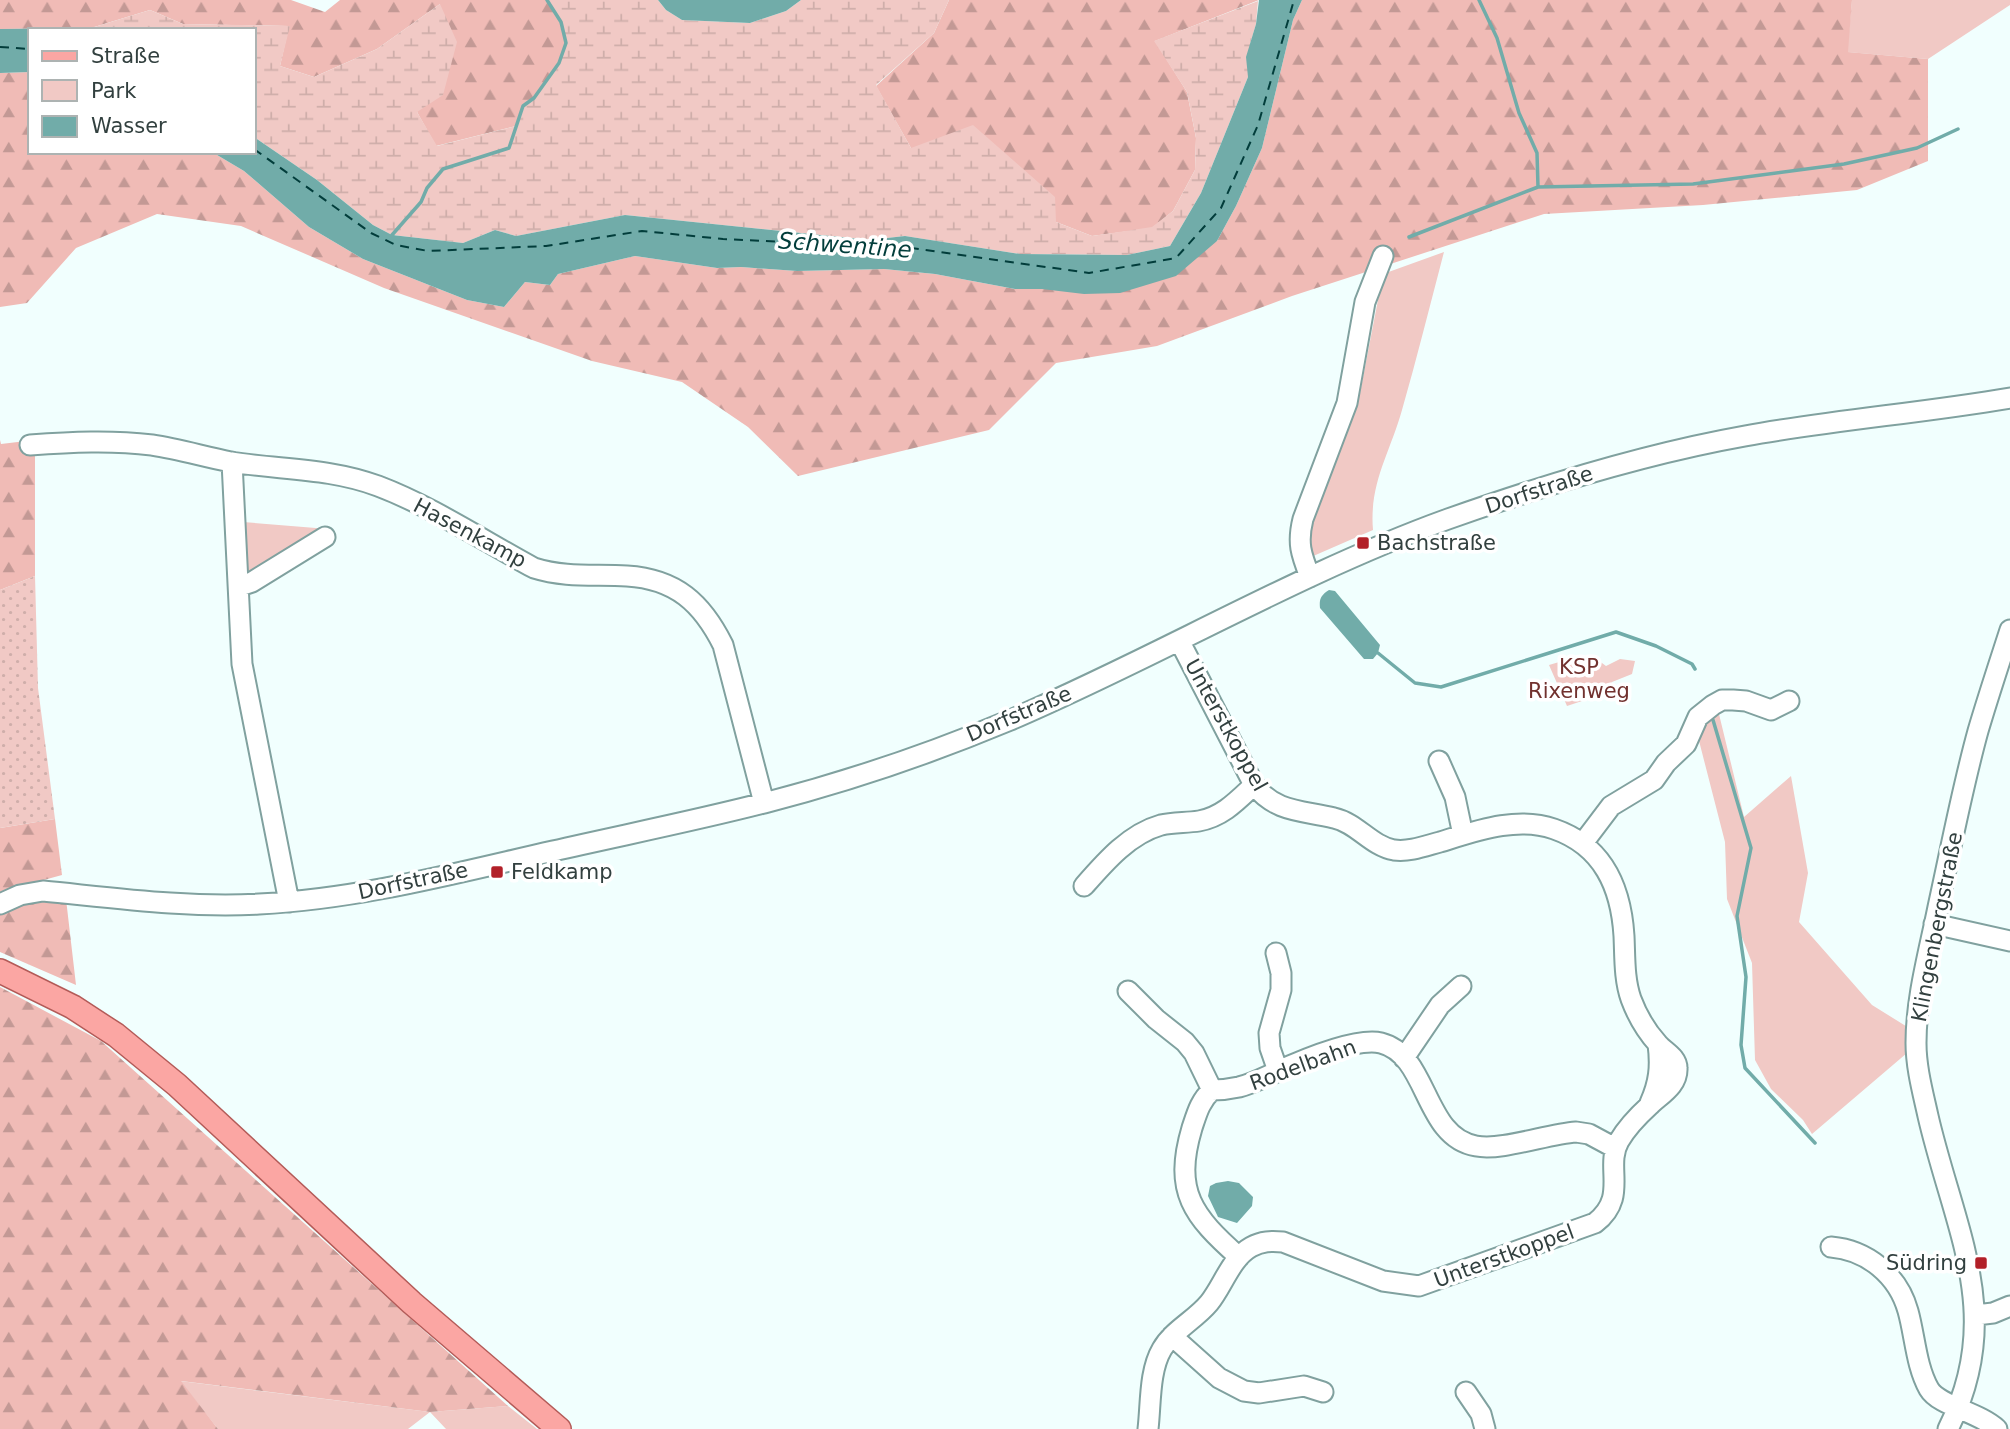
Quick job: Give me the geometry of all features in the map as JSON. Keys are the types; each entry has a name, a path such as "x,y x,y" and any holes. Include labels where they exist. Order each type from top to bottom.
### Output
{"main road":[{"path":"0,971 73,1007 116,1035 177,1086 412,1303 559,1429"}],"street":[{"path":"1310,577 1298,538 1347,403 1365,302 1383,256"},
{"name":"Dorfstraße","path":"0,904 20,895 43,891 197,904 289,902 407,884 764,803 867,772 1004,723 1180,642 1360,553 1551,485 1647,457 1741,436 2010,398"},
{"name":"Hasenkamp","path":"30,445 76,441 117,442 155,446 232,462 330,473 400,495 534,568 561,575 643,577 666,584 687,595 711,622 723,645 764,803"},
{"path":"232,462 242,664 289,902"},
{"path":"240,586 252,582 325,537"},
{"name":"Klingenbergstraße","path":"1948,1429 1969,1379 1976,1315 1970,1269 1920,1082 1916,1045 1918,1009 1972,755 2010,630"},
{"name":"Unterstkoppel","path":"1148,1429 1156,1363 1161,1349 1171,1336 1208,1304 1239,1257 1250,1247 1266,1241 1283,1241 1383,1281 1419,1286 1595,1223 1605,1215 1610,1206 1614,1185 1615,1148 1650,1104 1657,1088 1661,1067 1658,1044 1631,999 1616,892 1595,854 1583,843 1554,829 1533,824 1513,824 1413,850 1393,850 1379,845 1349,823 1275,804 1263,797 1254,785 1180,642"},
{"path":"1583,843 1611,806 1654,780 1686,744 1698,717 1722,700 1746,701 1771,710 1789,701"},
{"path":"1439,761 1455,797 1463,835"},
{"path":"1084,886 1125,844 1142,832 1161,825 1213,817 1228,808 1254,785"},
{"path":"1934,924 2010,941"},
{"path":"1276,953 1281,973 1281,990 1269,1032 1270,1048 1278,1071"},
{"path":"1461,986 1440,1005 1404,1058 1446,1129 1464,1143 1488,1147 1576,1132 1589,1134 1615,1148"},
{"path":"1128,991 1156,1019 1185,1042 1194,1053 1212,1090 1199,1106 1187,1144 1184,1161 1189,1199 1209,1231 1239,1257"},
{"name":"Rodelbahn","path":"1212,1090 1241,1087 1355,1043 1367,1042 1391,1047 1404,1058"},
{"path":"1831,1247 1846,1248 1866,1256 1898,1287 1908,1308 1921,1368 1930,1390 1939,1399 1984,1419 1997,1429"},
{"path":"1976,1315 1993,1313 2010,1306"},
{"path":"1171,1336 1219,1378 1244,1391 1259,1393 1304,1386 1323,1392"},
{"path":"1466,1392 1481,1414 1485,1429"}],"green space":[{"path":"0,0 291,0 325,12 340,0 547,0 561,22 566,43 559,63 534,98 523,106 516,126 436,146 417,112 440,4 377,49 314,77 280,66 289,26 183,24 150,10 91,28 0,29"},
{"path":"547,0 658,0 666,10 682,20 750,23 786,11 801,0 949,0 934,33 876,85 911,148 973,125 1055,197 1056,222 1092,236 1152,227 1173,211 1195,170 1196,138 1187,92 1154,41 1258,1 1256,24 1250,44 1248,77 1201,193 1170,246 1127,255 1020,254 905,236 869,240 625,215 516,236 495,230 463,243 392,235 373,225 317,180 256,138 256,28 91,28 150,10 183,24 290,26 280,66 314,77 377,49 440,4 457,42 443,95 417,112 437,146 516,126 523,106 534,98 559,63 566,43 561,22"},
{"path":"949,0 1259,0 1155,41 1187,92 1196,138 1195,170 1173,211 1152,228 1092,236 1056,222 911,148 876,86 934,33"},
{"path":"1302,0 1852,0 1848,52 1928,59 1928,161 1857,190 1703,205 1544,214 1292,296 1157,346 1056,363 989,430 798,476 748,427 682,382 592,361 384,288 241,226 157,214 76,248 27,303 0,307 0,73 28,72 28,154 215,154 244,171 309,227 363,259 467,300 504,307 525,282 550,285 558,274 635,256 717,268 797,271 884,269 935,274 1015,289 1042,289 1217,241 1262,148 1293,20"},
{"path":"1852,0 2010,0 2010,5 1928,59 1847,52"},
{"path":"1444,252 1402,410 1377,483 1373,530 1311,557 1306,536 1360,393 1383,274"},
{"path":"0,440 1,444 26,441 35,454 35,576 0,590"},
{"path":"243,522 328,529 246,578"},
{"path":"35,576 38,688 55,819 0,828 0,590"},
{"name":"KSP Rixenweg","path":"1576,657 1598,660 1606,666 1620,659 1635,661 1632,674 1612,682 1600,695 1567,706 1549,665"},
{"path":"1718,710 1744,817 1791,776 1808,873 1799,922 1872,1005 1909,1028 1907,1053 1812,1134 1803,1120 1771,1089 1755,1060 1752,963 1727,899 1725,842 1697,733"},
{"path":"55,819 62,875 0,892 0,828"},
{"path":"25,899 66,899 76,985 0,952 0,914"},
{"path":"0,987 101,1041 508,1406 430,1412 181,1381 218,1429 0,1429"},
{"path":"180,1381 430,1412 408,1429 218,1429"},
{"path":"508,1406 537,1429 446,1429 430,1412"}],"water":[{"path":"658,0 801,0 786,11 750,23 682,20 666,10"},
{"name":"Schwentine","path":"1259,0 1302,0 1293,20 1262,148 1236,206 1217,241 1176,276 1120,293 1084,294 1015,289 935,274 884,269 797,271 717,268 635,256 558,274 550,285 525,282 504,307 467,300 363,259 309,227 244,171 215,154 256,154 256,138 317,180 373,225 392,235 463,243 495,230 516,236 625,215 869,240 905,236 1020,254 1127,255 1170,246 1201,193 1248,77 1246,57 1256,24"},
{"path":"0,29 28,29 28,72 0,73"},
{"path":"1329,590 1335,591 1380,645 1373,659 1364,659 1320,608 1321,598"},
{"path":"1228,1181 1239,1183 1253,1197 1252,1206 1237,1223 1218,1217 1208,1196 1210,1186"}],"waterway":[{"path":"394,238 392,235 421,202 427,188 443,169 509,148 523,106 534,98 559,63 566,43 561,22 547,0"},
{"path":"1479,0 1497,38 1519,113 1537,153 1538,187"},
{"path":"1409,237 1538,187 1693,184 1844,164 1917,148 1958,129"},
{"path":"1378,653 1415,683 1441,687 1616,632 1656,646 1692,664 1695,669"},
{"path":"1713,720 1751,848 1737,916 1746,977 1741,1045 1745,1068 1815,1143"}],"ferry route":[{"path":"256,150 371,233 396,245 428,251 546,246 642,231 723,239 911,248 1089,273 1176,258 1221,208 1258,125 1294,0"},
{"path":"0,47 28,49"}],"place":[{"name":"Bachstraße","path":"1363,543"},
{"name":"Feldkamp","path":"497,872"},
{"name":"Südring","path":"1981,1263"}]}
